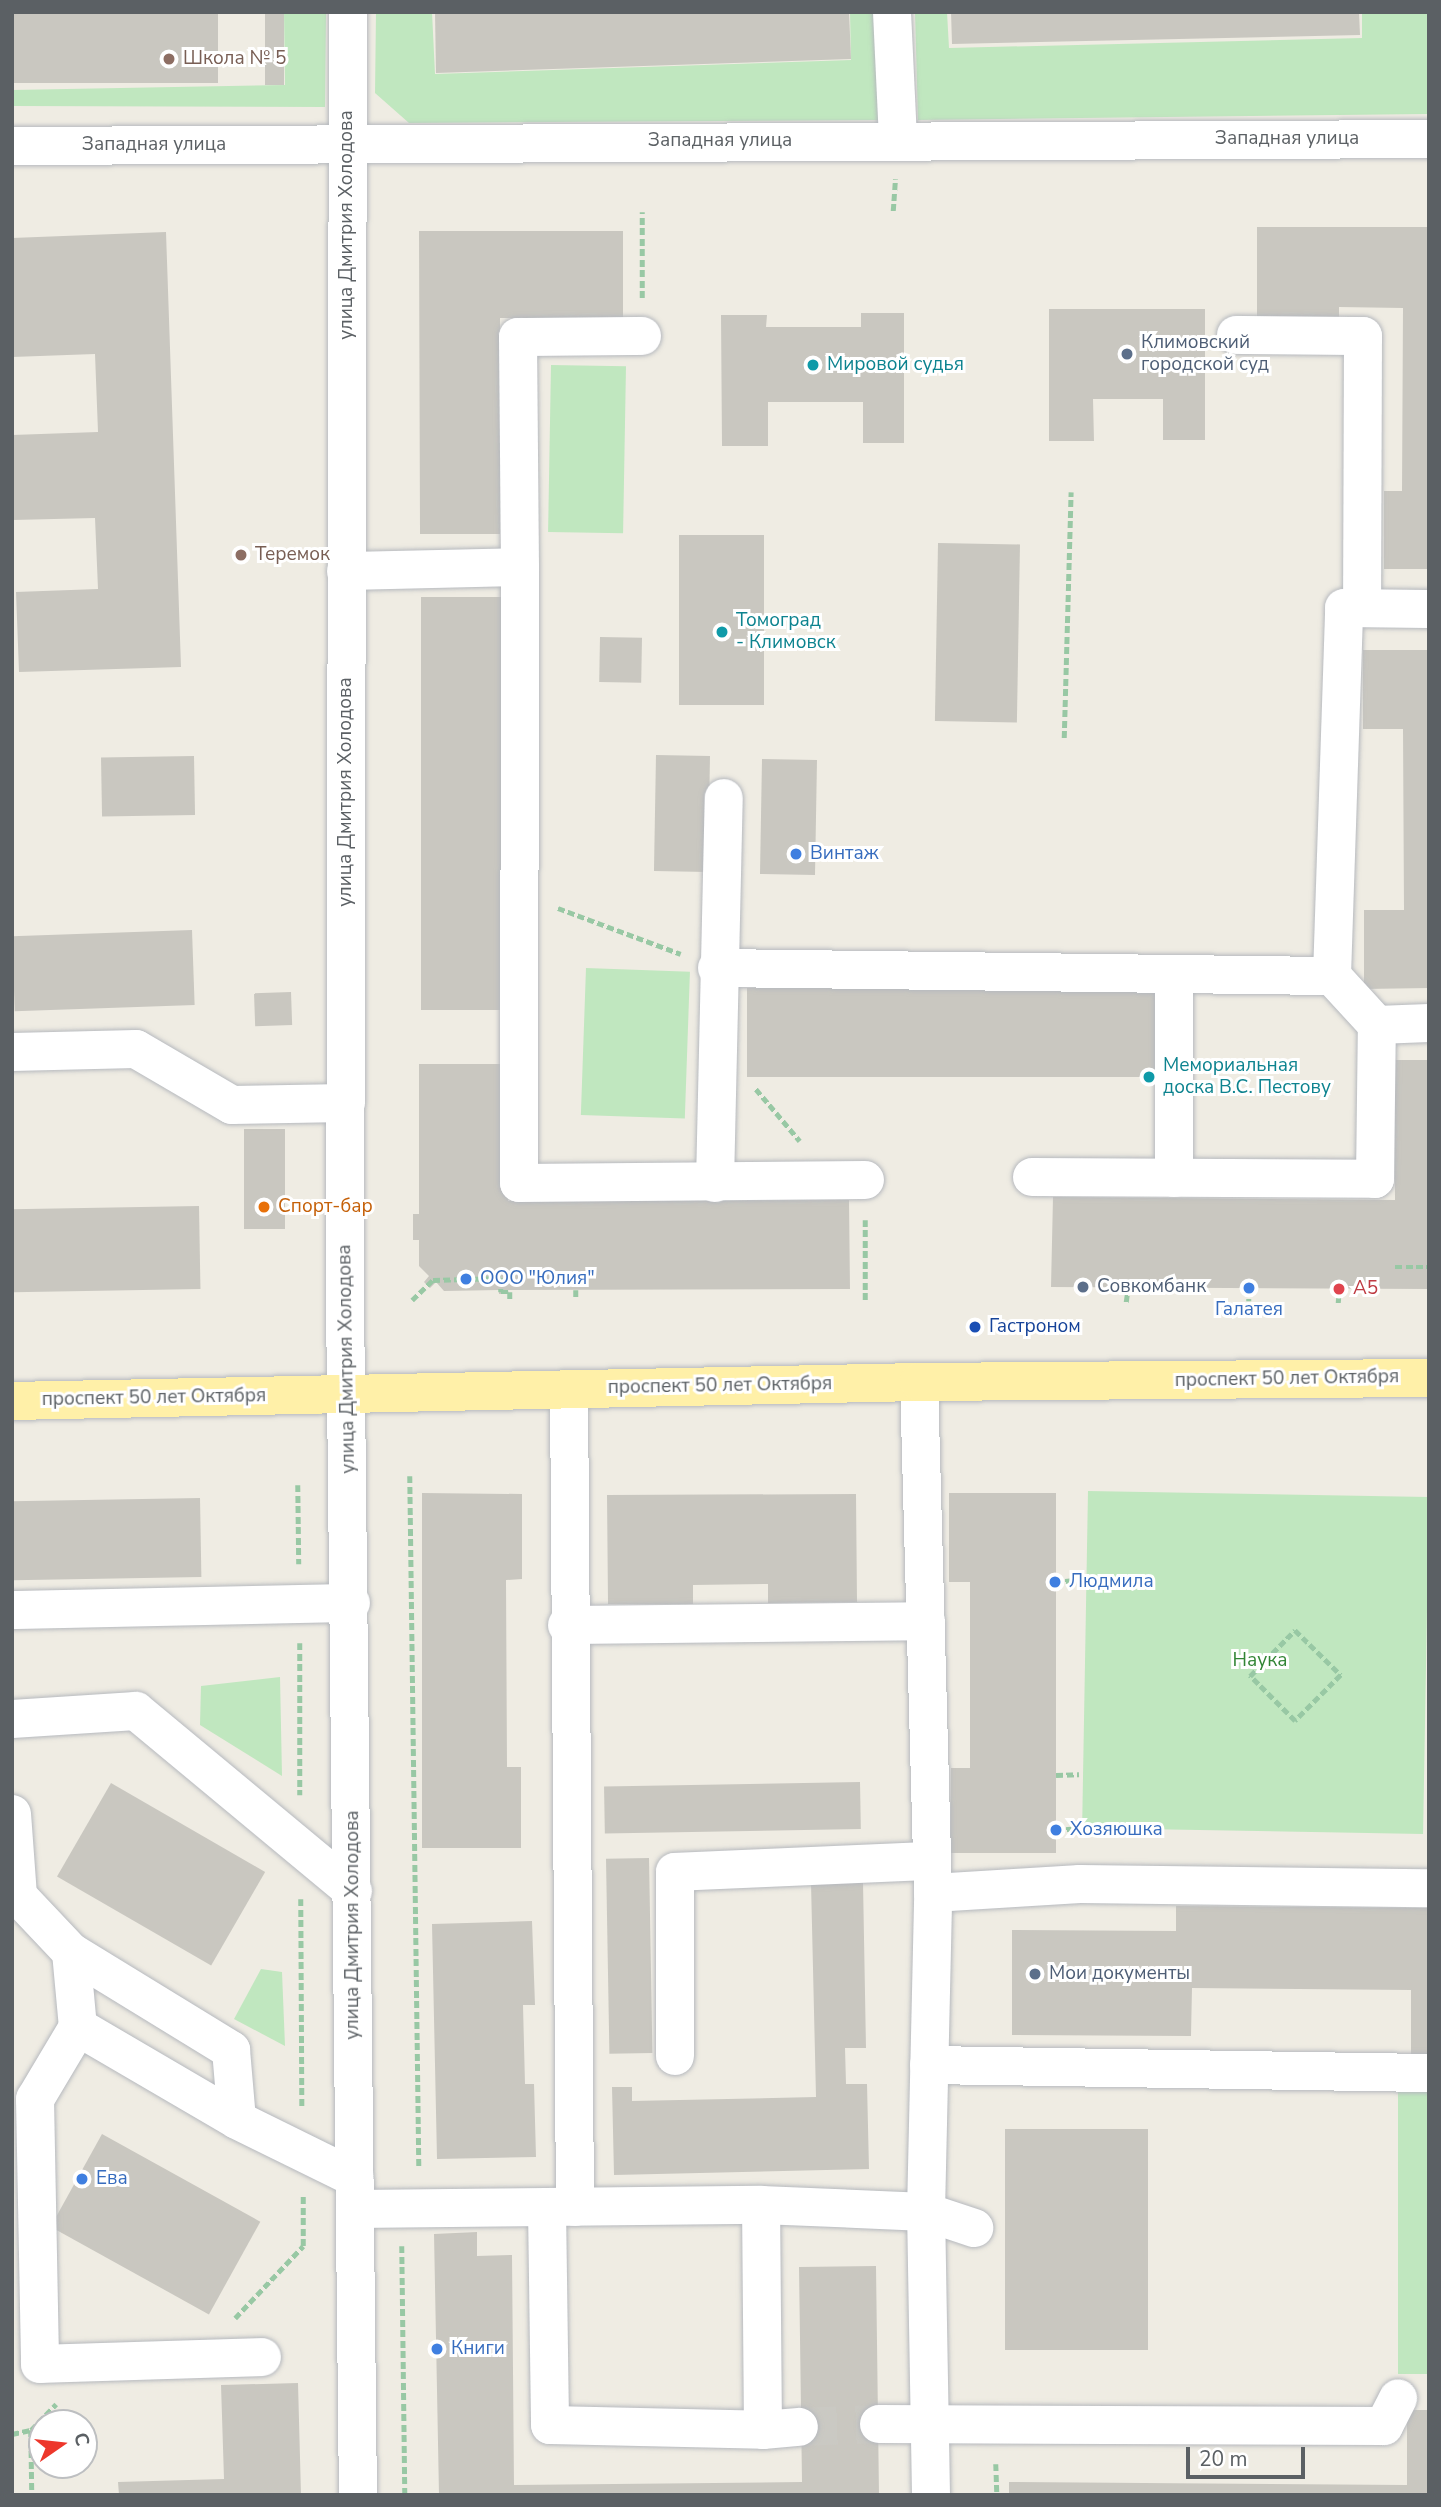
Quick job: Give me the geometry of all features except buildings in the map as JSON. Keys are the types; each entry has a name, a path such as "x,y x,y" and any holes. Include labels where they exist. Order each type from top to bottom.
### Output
{"main road":[{"name":"проспект 50 лет Октября","path":"12,1401 919,1382 1429,1378"}],"street":[{"name":"улица Дмитрия Холодова","path":"348,12 347,1394 358,2495"},
{"path":"892,12 898,140"},
{"name":"Западная улица","path":"12,146 1429,139"},
{"path":"1236,335 1363,336 1362,608"},
{"path":"642,336 518,337 519,1183 848,1180"},
{"path":"346,571 520,567"},
{"path":"1032,1177 1375,1179 1377,1025 1332,976 1344,608 1429,609"},
{"path":"715,1183 717,968 724,798"},
{"path":"717,968 1332,976"},
{"path":"1174,974 1174,1178"},
{"path":"1377,1025 1429,1023"},
{"path":"12,1052 136,1049 232,1105 346,1103"},
{"path":"919,1382 932,1877 926,2213 931,2495"},
{"path":"569,1390 561,2207 550,2425 781,2428 761,2205"},
{"path":"12,1610 351,1603"},
{"path":"567,1625 926,1621"},
{"path":"12,1719 136,1712 353,1891"},
{"path":"12,1814 18,1896 71,1952 231,2050 237,2120"},
{"path":"675,2056 676,1872 932,1877 1080,1884 1429,1888"},
{"path":"71,1952 78,2027 35,2099 40,2364 262,2357"},
{"path":"78,2027 355,2193 408,2208 761,2205 926,2213 974,2228"},
{"path":"929,2065 1429,2073"},
{"path":"879,2424 1384,2427 1398,2398"}],"path":[{"path":"642,212 642,336"},
{"path":"1064,738 1071,492"},
{"path":"519,893 717,968"},
{"path":"716,1075 757,1089 848,1180 865,1300"},
{"path":"1395,1267 1429,1267"},
{"path":"412,1300 433,1280 501,1278 501,1292 509,1292 510,1298"},
{"path":"1126,1302 1128,1288"},
{"path":"1249,1288 1249,1301"},
{"path":"1338,1303 1339,1289"},
{"path":"576,1290 576,1298"},
{"path":"405,2495 402,2221 420,2186 410,1476"},
{"path":"1055,1582 1076,1580"},
{"path":"1295,1630 1341,1675 1295,1721 1250,1676 1295,1630"},
{"path":"1056,1775 1079,1774"},
{"path":"1056,1829 1080,1828"}],"green space":[{"path":"284,12 326,12 325,107 12,106 12,90 285,85"},
{"path":"376,12 432,12 435,74 851,60 850,12 879,12 882,120 409,123 375,93"},
{"path":"915,12 947,12 949,48 1362,38 1362,12 1429,12 1429,114 918,120"},
{"path":"551,365 626,366 623,533 548,532"},
{"path":"586,968 690,972 685,1119 581,1115"},
{"name":"Наука","path":"1088,1491 1429,1497 1423,1834 1082,1828"},
{"path":"280,1677 282,1776 200,1725 201,1686"},
{"path":"261,1969 282,1972 285,2046 234,2019"},
{"path":"1398,2086 1429,2086 1429,2374 1398,2374"}],"tunnel":[{"path":"799,2427 879,2424"}],"place":[{"name":"Школа № 5","path":"169,59"},
{"name":"Климовский городской суд","path":"1127,354"},
{"name":"Мировой судья","path":"813,365"},
{"name":"Теремок","path":"241,555"},
{"name":"Томоград - Климовск","path":"722,632"},
{"name":"Винтаж","path":"796,854"},
{"name":"Мемориальная доска В.С. Пестову","path":"1149,1077"},
{"name":"Спорт-бар","path":"264,1207"},
{"name":"ООО \"Юлия\"","path":"466,1279"},
{"name":"Совкомбанк","path":"1083,1287"},
{"name":"Галатея","path":"1249,1288"},
{"name":"А5","path":"1339,1289"},
{"name":"Гастроном","path":"975,1327"},
{"name":"Людмила","path":"1055,1582"},
{"name":"Хозяюшка","path":"1056,1830"},
{"name":"Мои документы","path":"1035,1974"},
{"name":"Ева","path":"82,2179"},
{"name":"Книги","path":"437,2349"}]}
